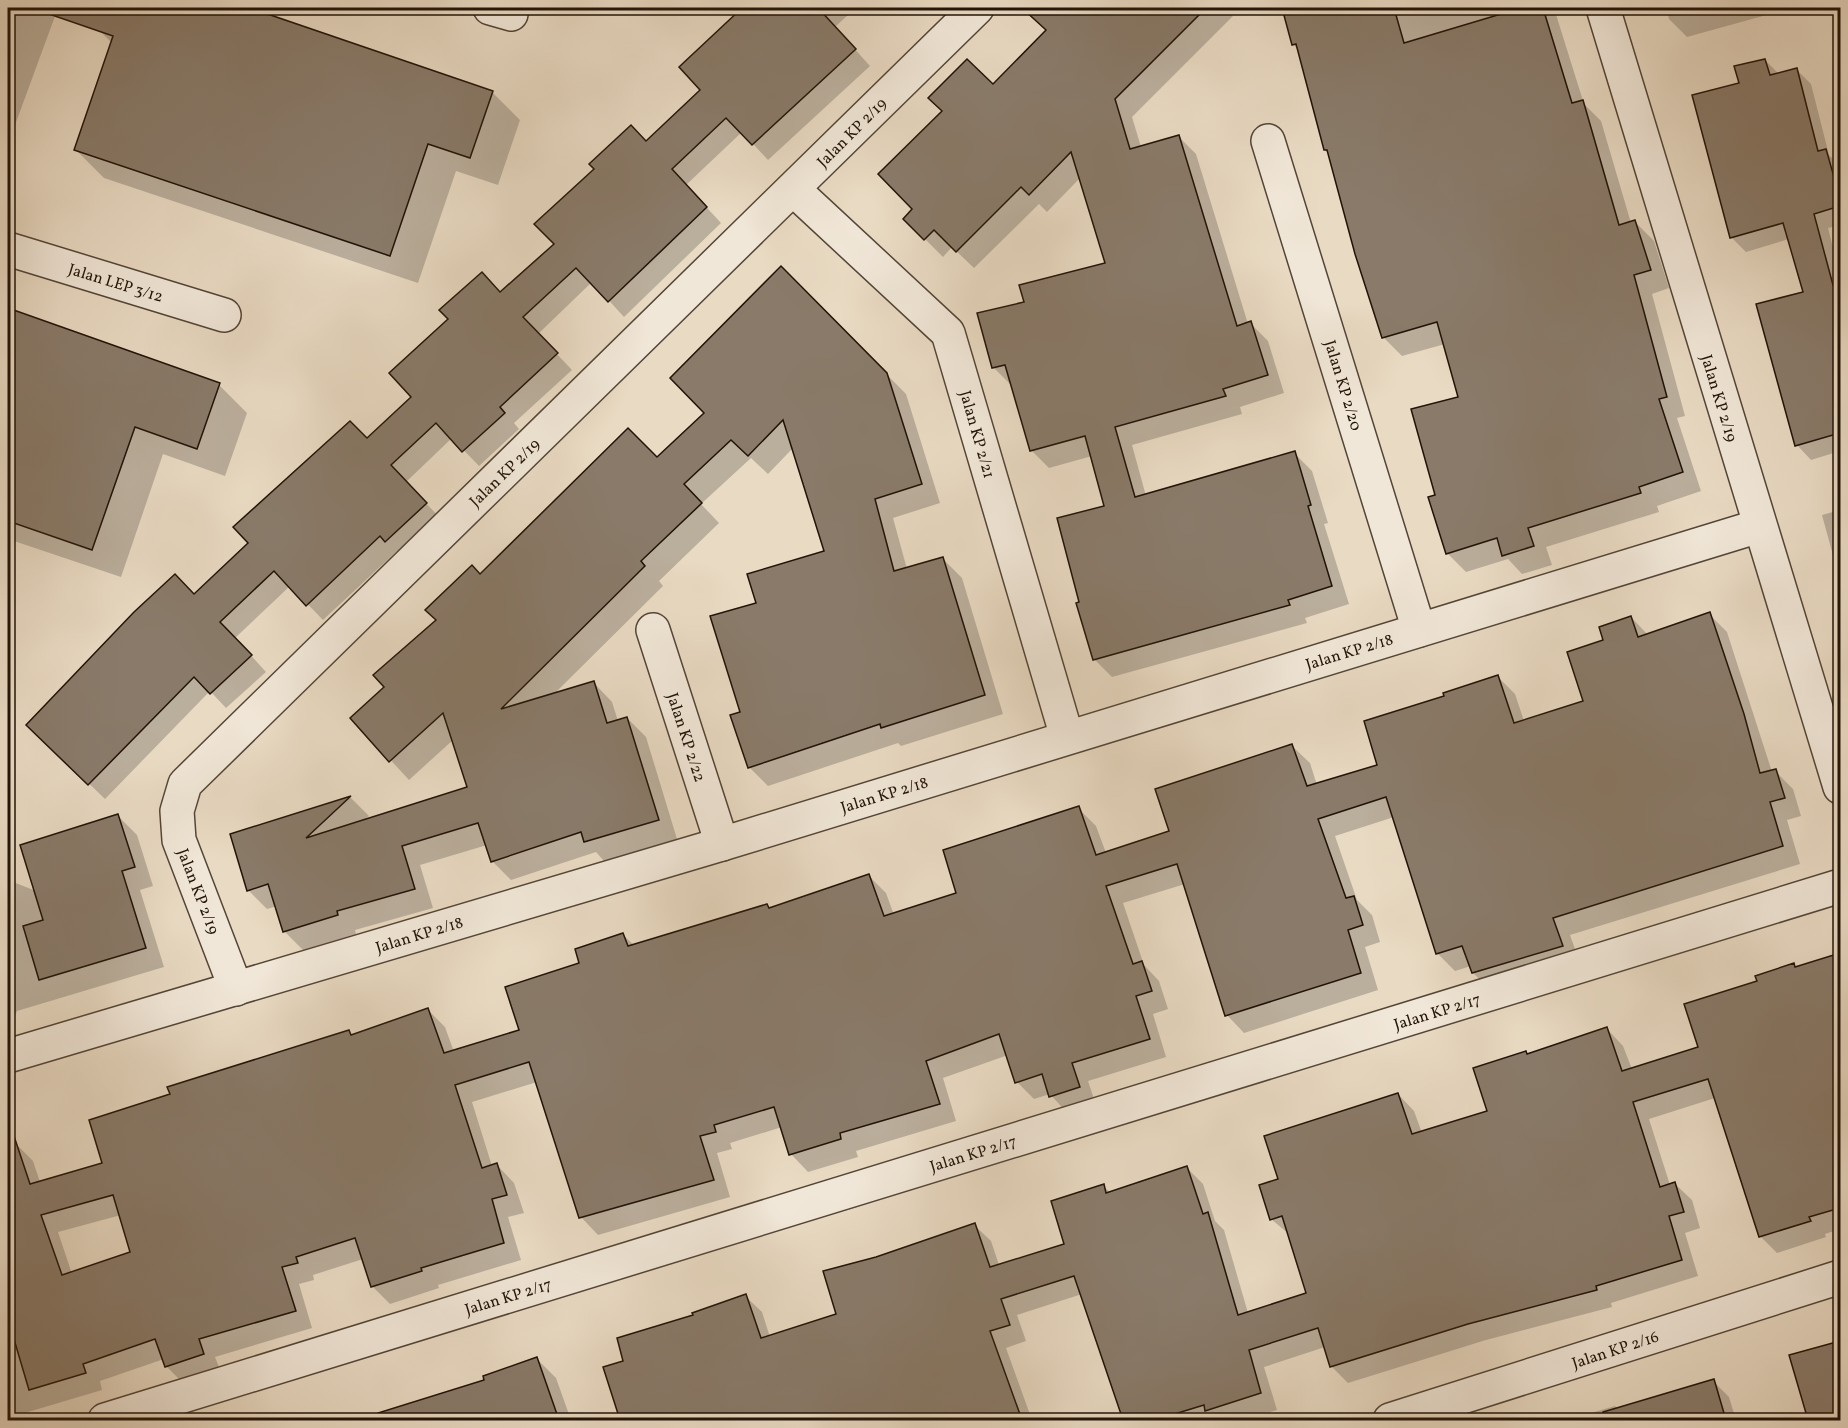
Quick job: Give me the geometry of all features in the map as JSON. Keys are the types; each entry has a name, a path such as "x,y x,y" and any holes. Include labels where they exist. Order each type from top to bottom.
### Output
{"street":[{"name":"Jalan KP 2/19","path":"236,989 179,840 177,811 185,784 977,8"},
{"name":"Jalan KP 2/19","path":"1603,8 1840,787"},
{"name":"Jalan KP 2/20","path":"1268,141 1419,630"},
{"name":"Jalan KP 2/21","path":"793,189 948,333 1067,737"},
{"name":"Jalan LEP 3/12","path":"8,249 224,315"},
{"name":"Jalan KP 2/18","path":"8,1056 722,844 1759,526"},
{"name":"Jalan KP 2/22","path":"653,630 722,844"},
{"name":"Jalan KP 2/17","path":"105,1420 1840,886"},
{"name":"Jalan KP 2/16","path":"1390,1420 1840,1277"}],"building":[{"path":"46,8 250,8 493,91 470,158 428,144 390,256 74,150 113,36 46,13"},
{"path":"742,8 818,8 856,49 752,145 726,118 672,169 707,207 608,302 576,268 523,317 558,353 500,407 505,413 462,452 436,423 391,465 427,503 385,542 380,536 306,606 274,571 220,622 252,655 210,694 194,677 88,785 26,725 134,612 175,574 194,594 248,543 233,527 350,421 367,438 411,397 389,373 448,319 439,310 482,272 500,292 554,244 534,224 594,169 589,164 631,125 646,141 700,90 679,67"},
{"path":"1022,8 1206,8 1115,99 1130,149 1179,135 1237,326 1251,321 1268,375 1223,389 1226,396 1115,427 1135,497 1295,451 1311,505 1308,506 1332,586 1288,600 1290,605 1093,660 1076,603 1079,602 1057,518 1104,506 1085,436 1030,451 1005,365 992,368 977,313 1024,302 1019,285 1105,263 1071,152 1029,195 1021,187 956,252 934,230 924,240 903,219 912,209 878,174 942,111 928,98 967,59 993,84 1046,30"},
{"path":"1282,8 1394,8 1404,43 1521,8 1543,8 1572,103 1583,100 1619,225 1635,220 1651,270 1634,275 1667,397 1659,399 1683,472 1639,487 1641,493 1528,528 1534,546 1502,556 1497,538 1446,554 1428,497 1435,495 1411,409 1458,397 1437,322 1382,338 1355,254 1327,150 1324,150 1296,44 1292,45"},
{"path":"1765,59 1770,75 1797,68 1818,151 1826,149 1840,198 1840,206 1814,214 1833,285 1840,283 1840,433 1795,446 1756,304 1803,292 1783,223 1730,238 1692,95 1739,83 1734,66"},
{"path":"781,266 887,373 922,484 875,499 894,571 943,557 985,695 881,728 880,724 748,768 730,715 740,712 710,616 756,603 747,574 824,551 783,420 748,456 731,440 684,484 702,503 641,561 645,566 501,709 594,681 607,723 627,717 659,820 584,842 581,832 491,862 478,823 402,846 415,889 337,911 338,915 283,932 268,884 247,891 230,834 351,796 306,838 467,787 443,713 389,762 350,718 384,687 373,675 436,620 425,610 472,565 480,574 628,428 657,457 704,413 670,378"},
{"path":"8,308 220,383 197,449 135,427 92,550 8,521"},
{"path":"1710,612 1744,714 1760,773 1776,769 1785,798 1770,802 1783,846 1553,918 1563,946 1472,973 1462,946 1436,954 1386,797 1318,819 1346,898 1354,896 1363,925 1348,930 1361,973 1225,1016 1177,864 1106,886 1133,964 1142,961 1152,991 1136,996 1150,1039 1072,1063 1080,1087 1049,1097 1042,1074 1015,1083 999,1034 926,1061 940,1104 840,1133 841,1139 789,1155 774,1107 714,1125 716,1132 700,1136 714,1180 579,1218 529,1062 455,1085 482,1168 497,1163 507,1195 492,1199 504,1243 421,1268 422,1271 371,1287 355,1238 296,1257 298,1263 282,1267 296,1311 199,1339 204,1354 165,1367 155,1339 83,1364 86,1373 29,1390 8,1319 8,1134 13,1133 30,1184 102,1163 89,1120 170,1094 167,1087 349,1030 351,1035 428,1008 444,1053 519,1030 505,987 579,963 575,949 623,933 628,946 767,904 769,908 869,874 884,916 956,893 943,850 1079,806 1096,855 1169,831 1155,789 1292,744 1307,786 1377,765 1364,721 1444,696 1443,693 1498,675 1514,723 1583,701 1567,652 1603,640 1599,627 1631,616 1638,637","holes":["113,1195 130,1252 62,1275 41,1215"]},
{"path":"118,814 135,867 122,871 146,948 39,980 23,926 43,920 20,845"},
{"path":"1840,953 1840,1208 1809,1217 1811,1221 1759,1237 1708,1079 1633,1102 1660,1187 1675,1182 1684,1212 1669,1216 1682,1260 1596,1286 1597,1290 1468,1324 1330,1367 1318,1328 1249,1350 1261,1393 1205,1411 1204,1405 1155,1420 1123,1420 1074,1276 1001,1299 1010,1325 990,1331 1022,1420 620,1420 603,1367 623,1361 617,1338 693,1315 692,1313 746,1294 761,1338 836,1314 823,1271 876,1257 975,1223 990,1267 1064,1244 1051,1201 1104,1184 1106,1193 1187,1166 1203,1214 1208,1212 1238,1315 1306,1293 1282,1216 1270,1220 1259,1185 1278,1179 1264,1136 1398,1093 1412,1134 1487,1111 1473,1068 1526,1051 1527,1054 1607,1027 1622,1071 1698,1047 1684,1004 1757,981 1755,976 1794,963 1795,967"},
{"path":"1840,1341 1840,1420 1808,1420 1789,1355"},
{"path":"537,1357 559,1420 379,1420 378,1413 484,1380 483,1376"},
{"path":"1714,1379 1726,1420 1605,1420 1603,1412"}]}
